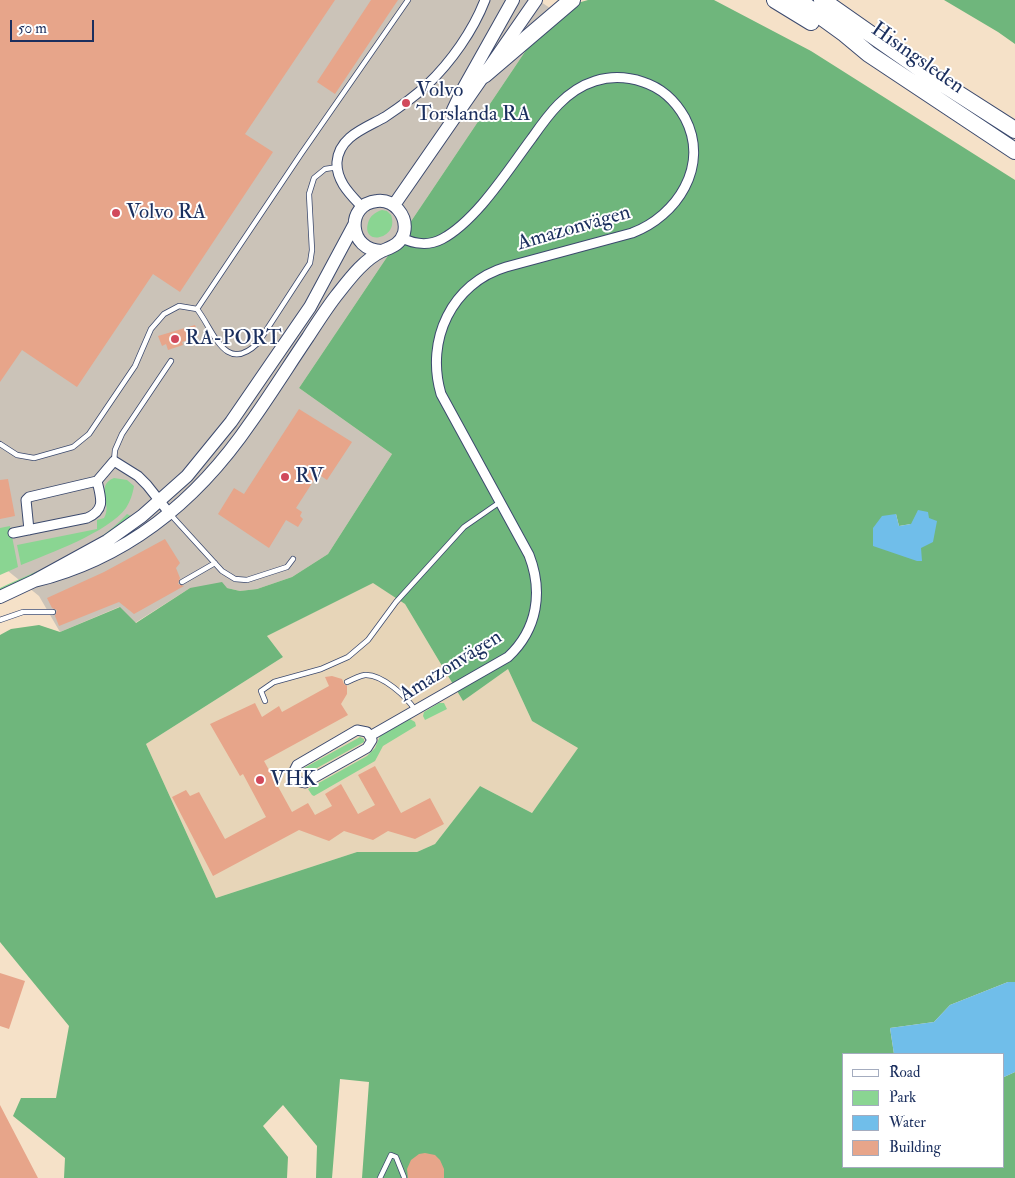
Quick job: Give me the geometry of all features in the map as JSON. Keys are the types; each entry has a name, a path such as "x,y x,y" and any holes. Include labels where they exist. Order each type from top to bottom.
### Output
{"highway":[{"path":"484,75 572,0"},
{"path":"775,0 832,34 845,34"},
{"name":"Hisingsleden","path":"798,0 870,54 1015,151"},
{"name":"Hisingsleden","path":"822,0 929,75 1015,130"}],"street":[{"path":"362,207 341,182 338,175 337,162 340,152 351,136 406,103 427,84 447,63 466,38 485,0"},
{"path":"443,136 462,90 513,0"},
{"path":"394,205 536,0"},
{"name":"Amazonvägen","path":"370,736 504,660 519,646 531,624 537,599 536,574 523,543 440,394 436,374 436,355 440,333 447,316 463,292 488,274 506,267 632,233 650,225 663,215 683,192 692,170 693,145 687,121 669,97 648,83 618,77 585,85 568,95 552,111 485,201 462,224 441,240 432,243 419,243 402,238"},
{"path":"0,597 34,581 107,541 160,501 187,476 230,422 310,307 362,207 378,200 394,205 399,209 405,226 402,238 395,245 366,262 335,297 250,423 229,452 198,488 148,531 114,552 59,575 34,581"},
{"path":"354,225 356,235 362,244 372,250 382,251"},
{"path":"29,530 26,500 29,497 97,481 114,461 138,476 170,514"},
{"path":"13,533 87,518 96,514 99,511 100,502 97,481"},
{"name":"Amazonvägen","path":"357,730 368,732 370,736 372,740 368,748 305,783 296,780 293,773 297,765 357,730"}],"lane":[{"path":"197,310 301,154 408,0"},
{"path":"0,444 17,455 34,458 73,447 89,434 135,366 151,329 164,314 179,306 197,310 224,351 233,354 250,350 258,342 310,263 312,250 309,194 314,178 325,169 338,167"},
{"path":"114,461 115,450 122,434 171,360"},
{"path":"265,701 261,691 274,682 327,666 348,657 368,640 396,602 464,527 500,502"},
{"path":"170,514 230,578 247,580 287,567 293,560"},
{"path":"182,582 215,563"},
{"path":"0,620 23,612 53,612"},
{"path":"347,682 357,677 368,675 380,680 404,696 415,710"},
{"path":"380,1178 391,1155 396,1157 404,1177"}],"shaded area":[{"path":"0,0 538,0 553,10 299,388 392,454 328,554 292,577 257,589 240,591 227,588 190,588 135,623 119,607 60,632 39,596 8,571 0,574"},
{"path":"373,582 405,604 463,701 508,669 532,721 578,748 532,813 480,786 435,844 417,852 357,852 216,898 146,744 283,657 267,636"}],"green space":[{"path":"588,0 714,0 811,51 1015,180 1015,982 1008,982 950,1005 934,1022 890,1028 894,1053 842,1053 842,1168 1005,1168 1005,1077 1015,1072 1015,1178 362,1178 369,1082 340,1079 332,1178 316,1178 317,1146 283,1105 263,1126 288,1157 287,1178 64,1178 65,1158 13,1116 21,1098 56,1098 69,1026 0,942 0,635 11,629 39,625 60,632 120,607 136,623 190,588 222,582 227,588 240,591 257,589 292,577 328,554 392,454 299,388 553,10","holes":["896,514 899,526 911,524 873,546","373,583 405,604 463,701 508,669 532,721 578,748 532,813 480,786 435,844 417,852 357,852 216,898 146,744 283,657 267,636"]},
{"path":"944,0 1015,0 1015,44 998,32"},
{"path":"382,210 387,211 391,215 392,223 390,230 386,234 375,237 367,231 368,223 373,215"},
{"path":"114,478 127,480 134,486 126,508 117,517 92,534 21,565 17,545 97,529 97,520 104,518 106,513 105,486 108,481"},
{"path":"127,514 131,516 92,546 0,591 0,588 84,548 114,527"},
{"path":"10,526 18,567 0,575 0,528"},
{"path":"439,703 444,703 447,709 425,720 424,712"},
{"path":"410,719 415,722 416,726 383,746 375,761 314,796 312,795 308,789 367,756 375,748 380,736"},
{"path":"360,737 364,739 364,742 308,773 304,773 304,768"}],"water":[{"path":"918,510 928,512 929,518 937,521 933,542 921,548 922,561 873,546 873,528 882,516 896,514 899,526 911,524"},
{"path":"1008,982 1015,982 1015,1072 1005,1077 1005,1053 894,1053 890,1028 934,1022 950,1005"}],"building":[{"name":"Volvo RA","path":"0,0 335,0 245,134 273,152 180,292 153,274 77,387 22,350 0,382"},
{"path":"371,0 398,0 335,94 317,82"},
{"name":"RA-PORT","path":"195,325 199,336 182,342 183,345 168,350 166,344 162,346 158,336"},
{"name":"RV","path":"299,409 352,442 327,480 318,474 296,508 302,512 300,516 303,519 298,527 286,520 269,548 218,514 234,488 244,494"},
{"path":"8,479 15,516 0,519 0,480"},
{"path":"165,539 180,563 176,568 180,578 178,584 184,586 134,614 119,602 59,626 55,616 57,610 52,608 47,598 104,572"},
{"name":"VHK","path":"332,676 342,679 347,686 347,694 341,704 348,715 264,761 292,812 308,803 315,815 332,806 325,794 341,784 358,814 375,805 358,775 375,766 401,813 430,798 444,824 415,839 388,831 373,840 344,831 329,841 299,830 213,876 172,797 186,790 190,796 199,792 225,839 266,817 243,774 240,776 210,724 255,703 262,717 279,706 282,712 329,686 325,677"},
{"path":"0,973 25,981 9,1029 0,1026"},
{"path":"0,1105 38,1178 0,1178"},
{"path":"419,1154 435,1155 440,1160 444,1169 444,1178 408,1178 407,1169 411,1160"}],"place":[{"name":"Volvo Torslanda RA","path":"406,103"},
{"name":"Volvo RA","path":"116,213"},
{"name":"RA-PORT","path":"175,339"},
{"name":"RV","path":"285,477"},
{"name":"VHK","path":"260,780"}]}
